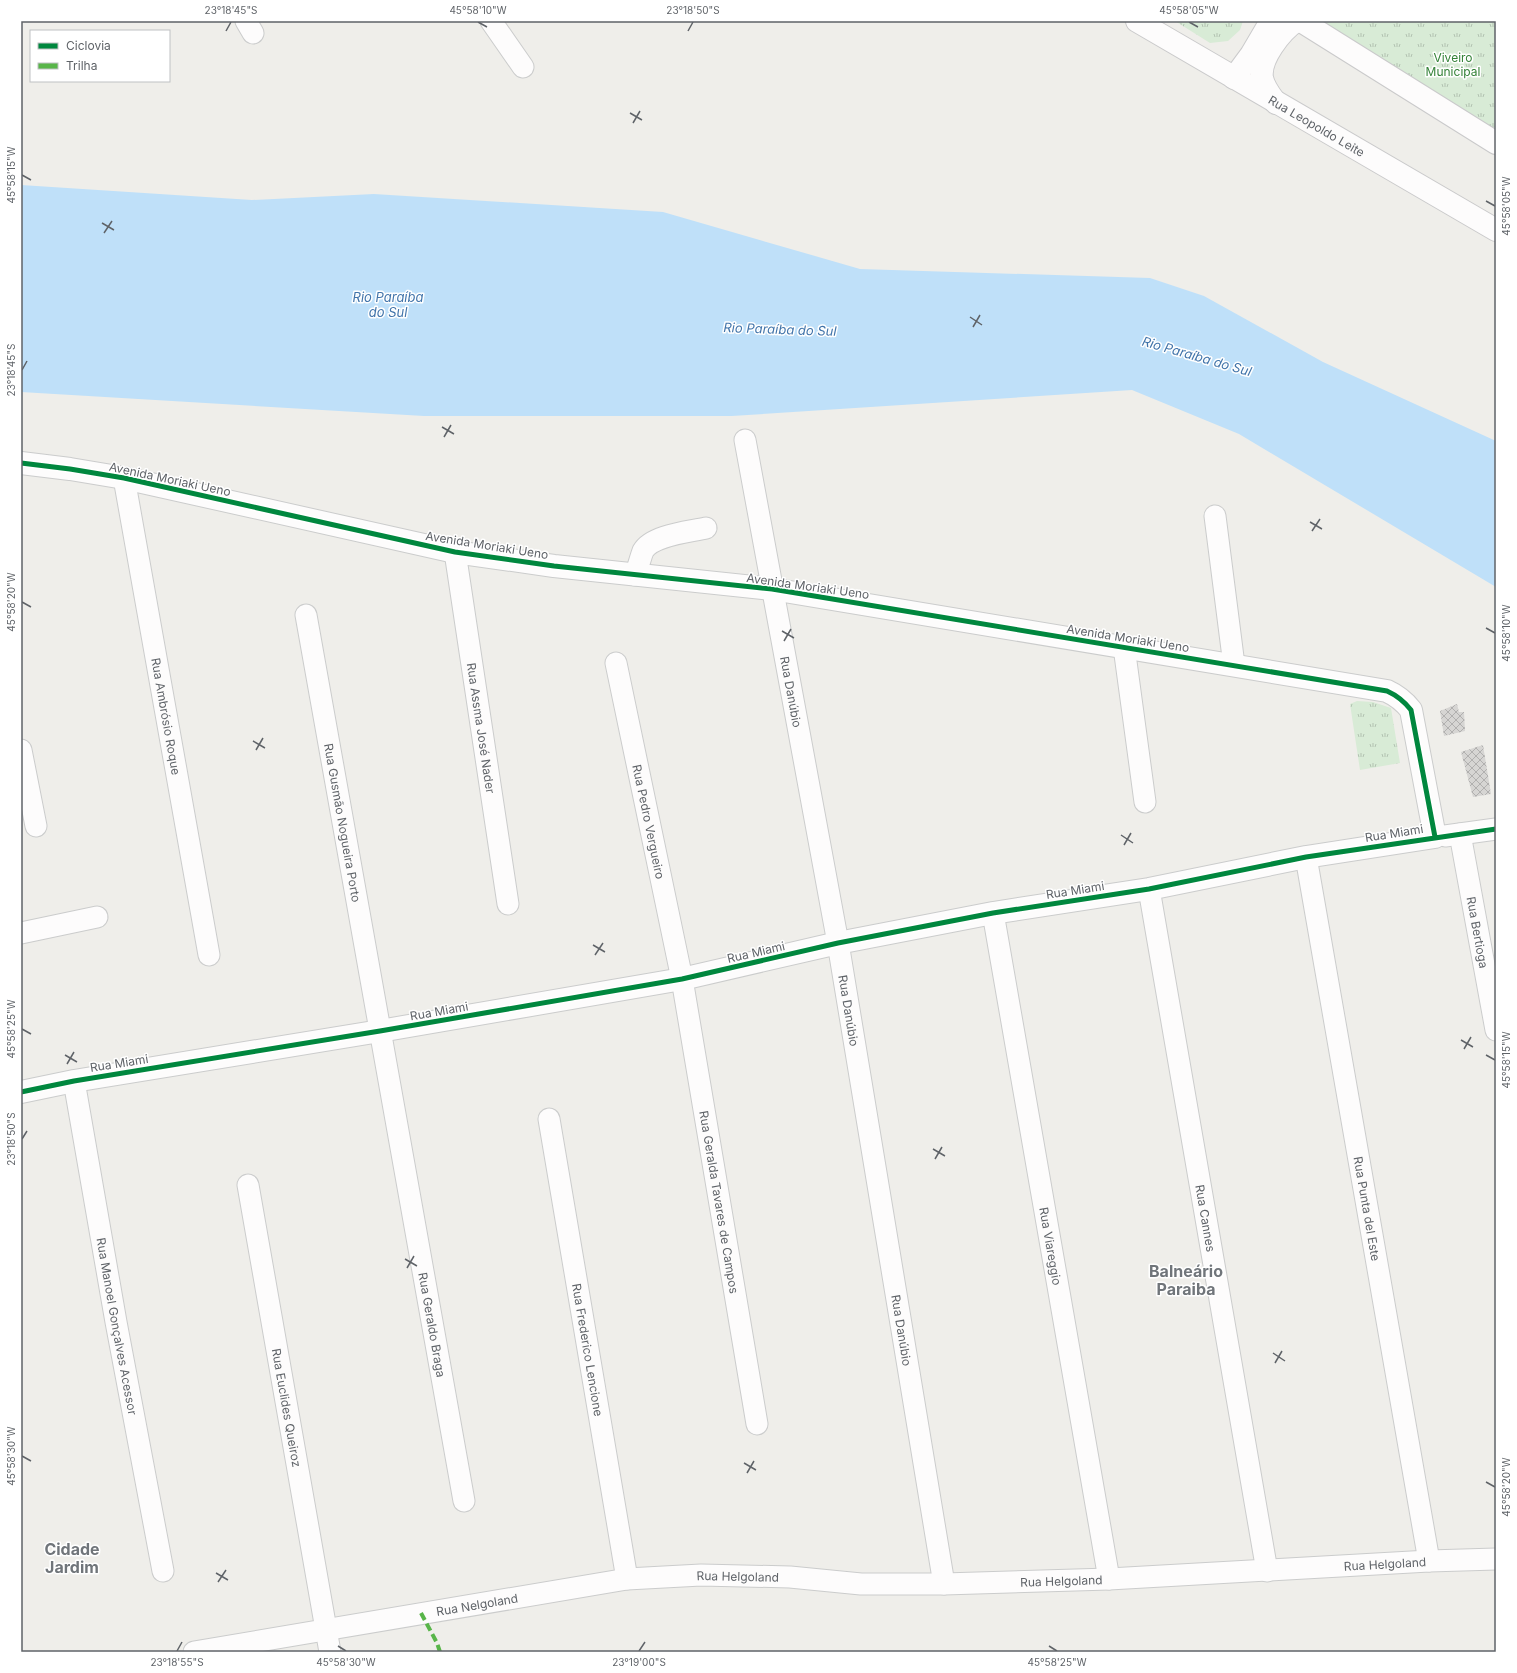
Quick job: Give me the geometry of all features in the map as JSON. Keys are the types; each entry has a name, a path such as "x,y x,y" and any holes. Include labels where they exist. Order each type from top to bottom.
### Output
{"street":[{"path":"491,21 523,67"},
{"name":"Rua Leopoldo Leite","path":"1137,21 1496,230"},
{"path":"1238,81 1271,21"},
{"path":"1238,81 1256,73 1281,34 1296,21"},
{"path":"1301,21 1496,143"},
{"path":"1261,67 1264,87 1276,103"},
{"name":"Rua Danúbio","path":"745,440 838,943 944,1584"},
{"name":"Avenida Moriaki Ueno","path":"21,463 124,478 455,552 554,566 772,589 1387,691 1396,695 1405,702 1410,710 1435,837"},
{"name":"Rua Ambrósio Roque","path":"124,478 209,955"},
{"path":"1215,516 1234,666"},
{"path":"635,575 643,552 648,545 657,540 706,528"},
{"name":"Rua Assma José Nader","path":"455,552 508,904"},
{"name":"Rua Gusmão Nogueira Porto","path":"306,615 380,1031"},
{"path":"1124,647 1145,802"},
{"name":"Rua Pedro Vergueiro","path":"616,663 682,979"},
{"path":"21,750 36,826"},
{"name":"Rua Miami","path":"21,1092 74,1081 380,1031 682,979 838,943 993,913 1149,889 1306,857 1496,829"},
{"name":"Rua Bertioga","path":"1460,834 1496,1030"},
{"name":"Rua Punta del Este","path":"1306,857 1429,1561"},
{"name":"Rua Cannes","path":"1149,889 1267,1571"},
{"name":"Rua Viareggio","path":"993,913 1110,1579"},
{"path":"21,933 97,917"},
{"name":"Rua Geralda Tavares de Campos","path":"682,979 757,1424"},
{"name":"Rua Geraldo Braga","path":"380,1031 464,1501"},
{"name":"Rua Manoel Gonçalves Acessor","path":"74,1081 116,1322 163,1571"},
{"name":"Rua Frederico Lencione","path":"549,1119 627,1579"},
{"name":"Rua Euclides Queiroz","path":"248,1185 330,1652"},
{"name":"Rua Helgoland","path":"627,1579 701,1575 790,1577 862,1584 944,1584 1110,1579 1429,1561 1496,1559"},
{"name":"Rua Nelgoland","path":"326,1629 627,1579"},
{"path":"194,1652 326,1629"}],"green space":[{"path":"1175,21 1243,21 1240,30 1228,41 1210,43"},
{"name":"Viveiro Municipal","path":"1317,21 1496,21 1496,143"},
{"path":"1357,701 1373,702 1391,708 1400,763 1360,770 1350,704"}],"water":[{"name":"Rio Paraíba do Sul","path":"21,185 252,200 374,194 663,212 860,269 1150,278 1204,296 1323,362 1496,441 1496,587 1239,434 1132,390 732,416 424,416 21,392"}],"building":[{"path":"1457,704 1459,712 1464,712 1465,731 1444,736 1440,711"},
{"path":"1483,745 1491,794 1473,797 1461,752"}],"marked path":[{"path":"421,1613 437,1643 440,1652"}],"cycle path":[{"path":"21,463 124,478 455,552 554,566 772,589 1387,691 1400,699 1411,710 1435,837"},
{"path":"21,1092 74,1081 380,1031 682,979 838,943 993,913 1149,889 1306,857 1496,829"}],"district":[{"name":"Balneário Paraiba","path":"1186,1280"},
{"name":"Cidade Jardim","path":"72,1558"}]}
